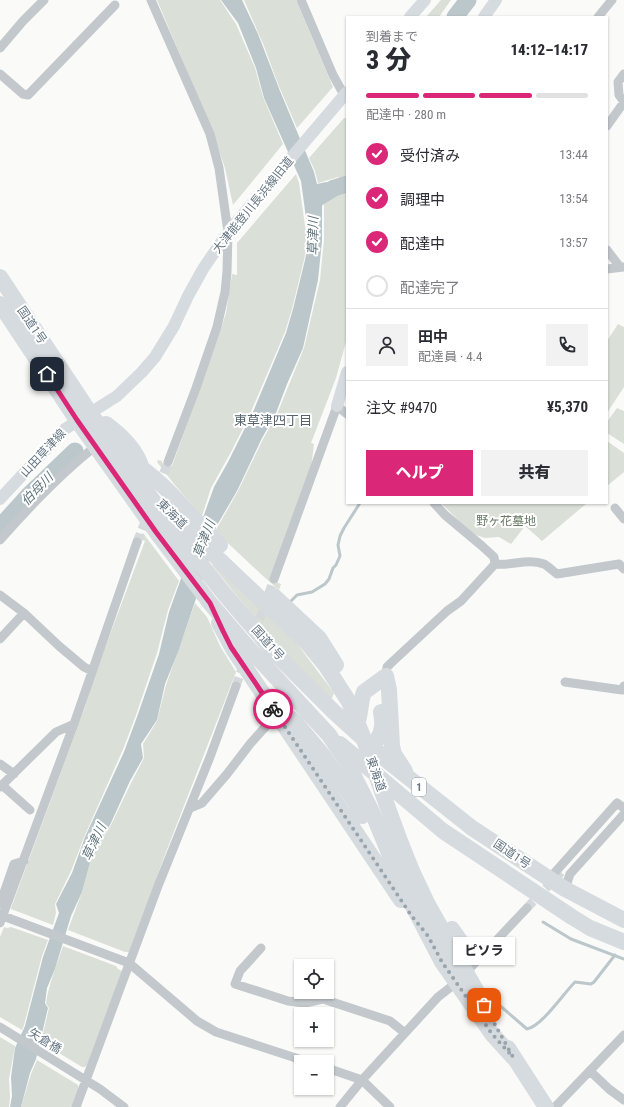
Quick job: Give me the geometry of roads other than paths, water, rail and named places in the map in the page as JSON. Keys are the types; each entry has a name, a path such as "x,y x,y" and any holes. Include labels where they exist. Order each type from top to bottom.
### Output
{"highway":[{"name":"国道1号","path":"0,277 84,416 96,446 156,532"},
{"name":"国道1号","path":"0,304 84,416 122,456 144,487"},
{"path":"84,416 117,433 129,444 137,456 142,468 165,504 212,538 319,638 342,676 342,684 333,706 334,712"},
{"path":"122,456 142,468"},
{"path":"142,468 144,487"},
{"name":"東海道","path":"144,487 165,504 206,547 307,643 326,666 349,702 400,841 461,977 546,1107"},
{"name":"国道1号","path":"165,504 180,538 222,591 274,651 351,728 390,763 472,828 565,889 624,920"},
{"name":"東海道","path":"156,532 210,603 223,631 271,673 329,735 347,762 372,812 403,887 442,962 461,977"},
{"name":"1","path":"235,642 276,715 411,915 428,936"},
{"path":"351,728 357,726 360,718 364,692 386,676"},
{"path":"377,740 382,731 383,724 380,691 386,676"},
{"path":"386,676 389,690 394,754 416,784"},
{"path":"276,715 292,719 337,770 371,835 371,844 368,850"},
{"name":"国道1号","path":"329,735 443,831 572,918 590,928 624,942"},
{"path":"430,820 406,812 402,814 400,819 426,886 466,949 475,951 481,956"}],"street":[{"path":"0,48 23,21 44,0"},
{"path":"151,0 210,134 219,168 228,232 225,292 214,337 168,462"},
{"path":"301,0 333,75 346,94"},
{"path":"411,16 425,0"},
{"path":"485,16 496,0"},
{"path":"599,16 612,0"},
{"path":"0,74 23,94 28,95 115,5"},
{"path":"608,125 624,102 620,95 618,82 624,74"},
{"name":"大津能登川長浜線旧道","path":"84,416 117,396 155,357 174,326 188,296 208,261 228,232 346,94"},
{"path":"608,251 622,267"},
{"path":"208,261 219,260 227,267"},
{"path":"608,269 622,267"},
{"path":"274,579 337,406 346,375"},
{"path":"337,406 346,413"},
{"name":"山田草津線","path":"0,499 65,429 84,416"},
{"path":"0,540 45,491 80,458 96,446"},
{"path":"386,676 387,667 447,611 461,602 495,564 494,557 445,515 435,504"},
{"path":"615,508 624,519"},
{"path":"137,542 74,724 24,861 5,919 126,961 197,1021 216,1032 294,1057"},
{"path":"495,564 502,565 533,562 545,564 557,574 619,564 624,569"},
{"path":"0,595 24,613 84,667 92,670"},
{"path":"0,639 24,613"},
{"path":"565,682 622,690 624,686"},
{"path":"76,1107 82,1078 126,961 190,808 236,686"},
{"path":"190,808 202,803 250,744 276,715"},
{"path":"30,810 1,786 56,732 74,724"},
{"path":"0,764 14,774"},
{"path":"549,879 617,803 624,809"},
{"path":"564,869 624,809"},
{"path":"565,889 570,874 624,809"},
{"path":"0,904 14,864 24,861"},
{"path":"340,1107 405,1032 438,997 461,977 527,908"},
{"path":"261,948 240,971 235,984 288,1001 305,1003 323,999 390,1021 405,1032"},
{"name":"矢倉橋","path":"0,1027 100,1089 122,1106"},
{"path":"555,1107 624,1035"},
{"path":"334,1070 362,1080 390,1107"},
{"path":"590,1071 609,1089 624,1100"}],"water":[{"name":"草津川","path":"221,0 242,0 258,34 314,172 317,184 326,182 334,188 322,203 322,241 318,280 303,348 276,413 261,440 237,491 216,527 208,563 178,652 165,684 157,720 141,744 143,758 130,781 110,825 91,859 82,892 71,916 55,969 47,988 45,1003 48,1008 36,1059 30,1073 21,1107 10,1107 12,1096 11,1077 15,1048 25,1026 43,957 59,913 56,904 72,873 85,837 124,752 159,654 169,612 214,487 253,412 286,333 309,240 301,181 264,98 256,68 238,23"}],"waterway":[{"name":"伯母川","path":"456,16 468,0"},
{"name":"伯母川","path":"316,200 334,188 346,184"},
{"name":"伯母川","path":"0,527 29,495 75,451"},
{"path":"291,601 297,595 312,592 325,584 329,579 340,556 338,545 340,536 359,504"},
{"path":"543,922 571,939 624,959"},
{"path":"498,1004 527,1029 533,1027 546,1016 575,982 591,984 594,982 615,955"}],"tunnel":[{"path":"159,486 168,462"},
{"path":"137,542 147,517"},
{"path":"255,632 274,579"},
{"path":"236,686 244,663"},
{"path":"527,908 564,869"}],"place":[{"name":"ピソラ","path":"484,1005"}],"district":[{"name":"東草津四丁目","path":"273,420"}],"park label":[{"name":"野ヶ花墓地","path":"506,521"}]}
